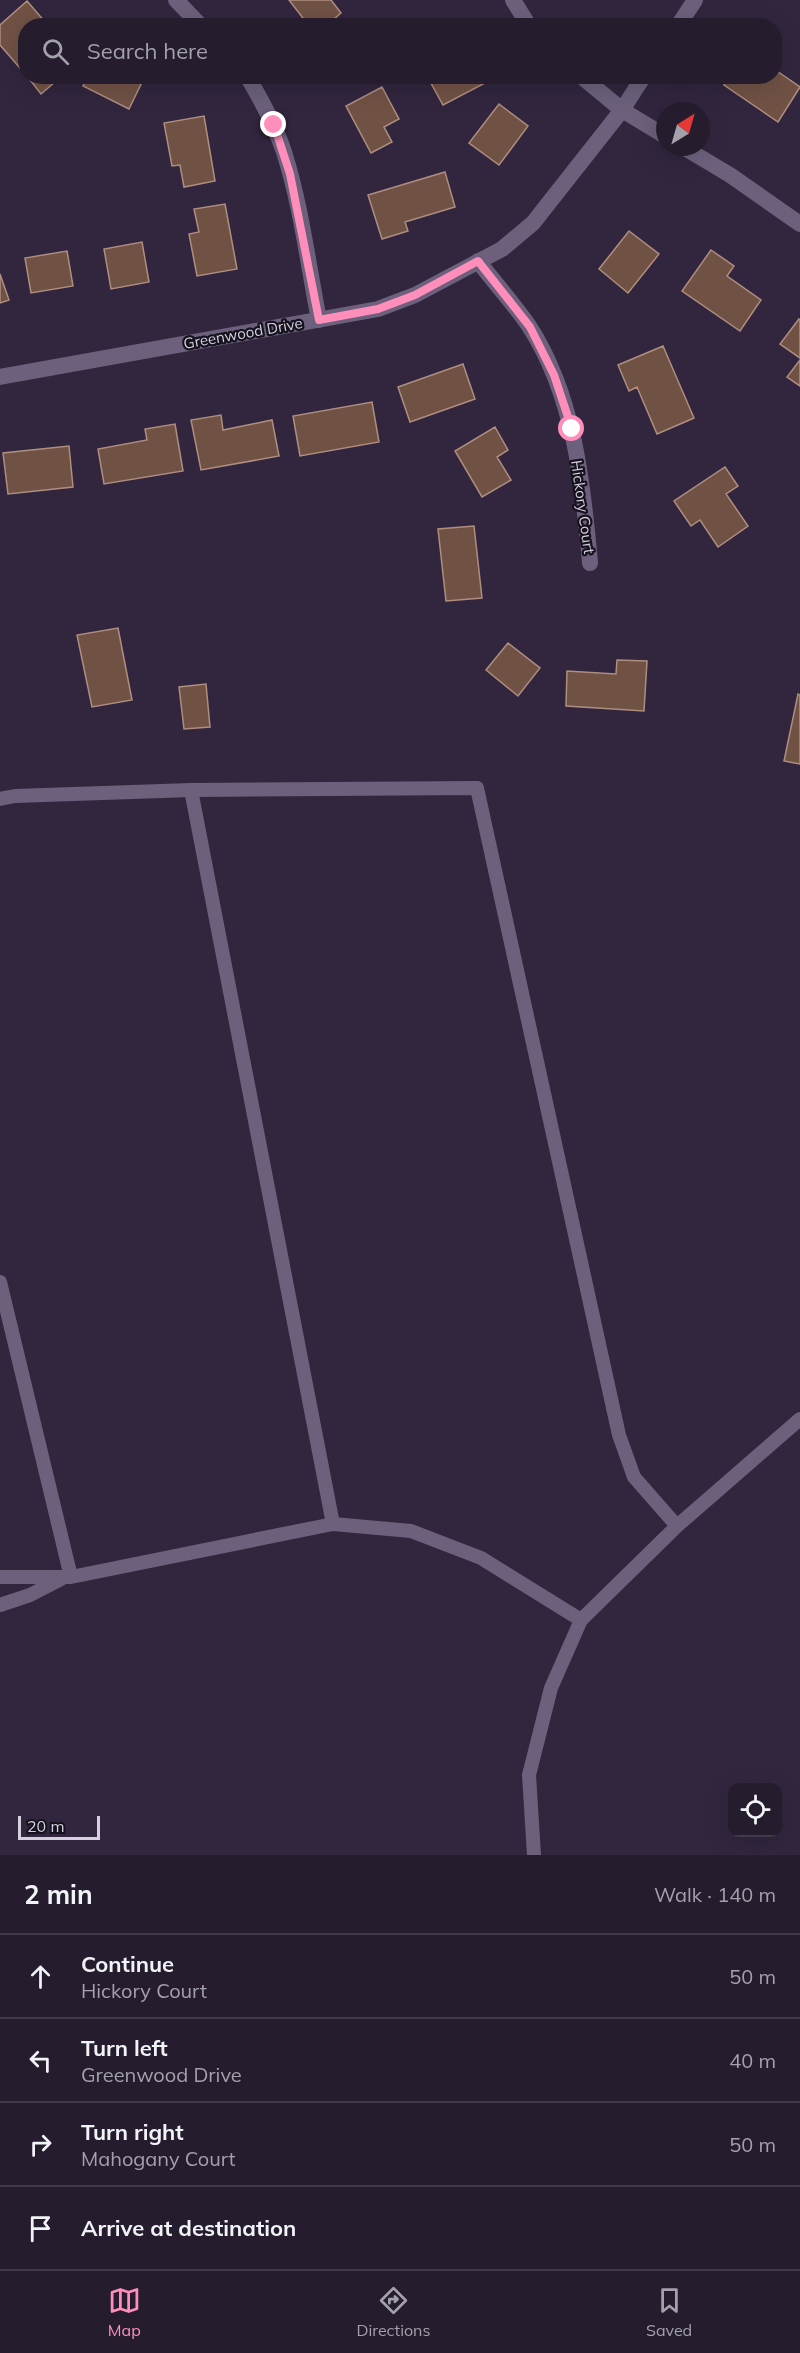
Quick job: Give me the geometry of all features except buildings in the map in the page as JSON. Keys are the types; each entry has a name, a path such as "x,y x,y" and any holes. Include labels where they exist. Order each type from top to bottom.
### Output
{"street":[{"path":"176,0 193,18"},
{"path":"513,0 524,18"},
{"path":"683,18 695,0"},
{"path":"252,84 284,151 300,219 319,320"},
{"path":"591,84 622,110 656,131"},
{"name":"Greenwood Drive","path":"0,377 378,309 415,295 502,249 533,223 622,110 639,84"},
{"path":"698,156 730,175 800,224"},
{"name":"Hickory Court","path":"478,261 530,327 554,375 572,429 590,563"}],"lane":[{"path":"0,799 15,795 192,790 477,788 619,1435 634,1477 677,1526"},
{"path":"192,790 333,1524"},
{"path":"0,1281 67,1577"},
{"path":"534,1855 529,1775 551,1688 581,1620 677,1526 800,1419"},
{"path":"0,1577 67,1577 333,1524 411,1531 481,1558 581,1620"},
{"path":"0,1605 30,1595 67,1577"}],"route":[{"path":"274,125 290,174 319,320 378,309 415,295 478,261 530,327 554,375 572,429"}]}
